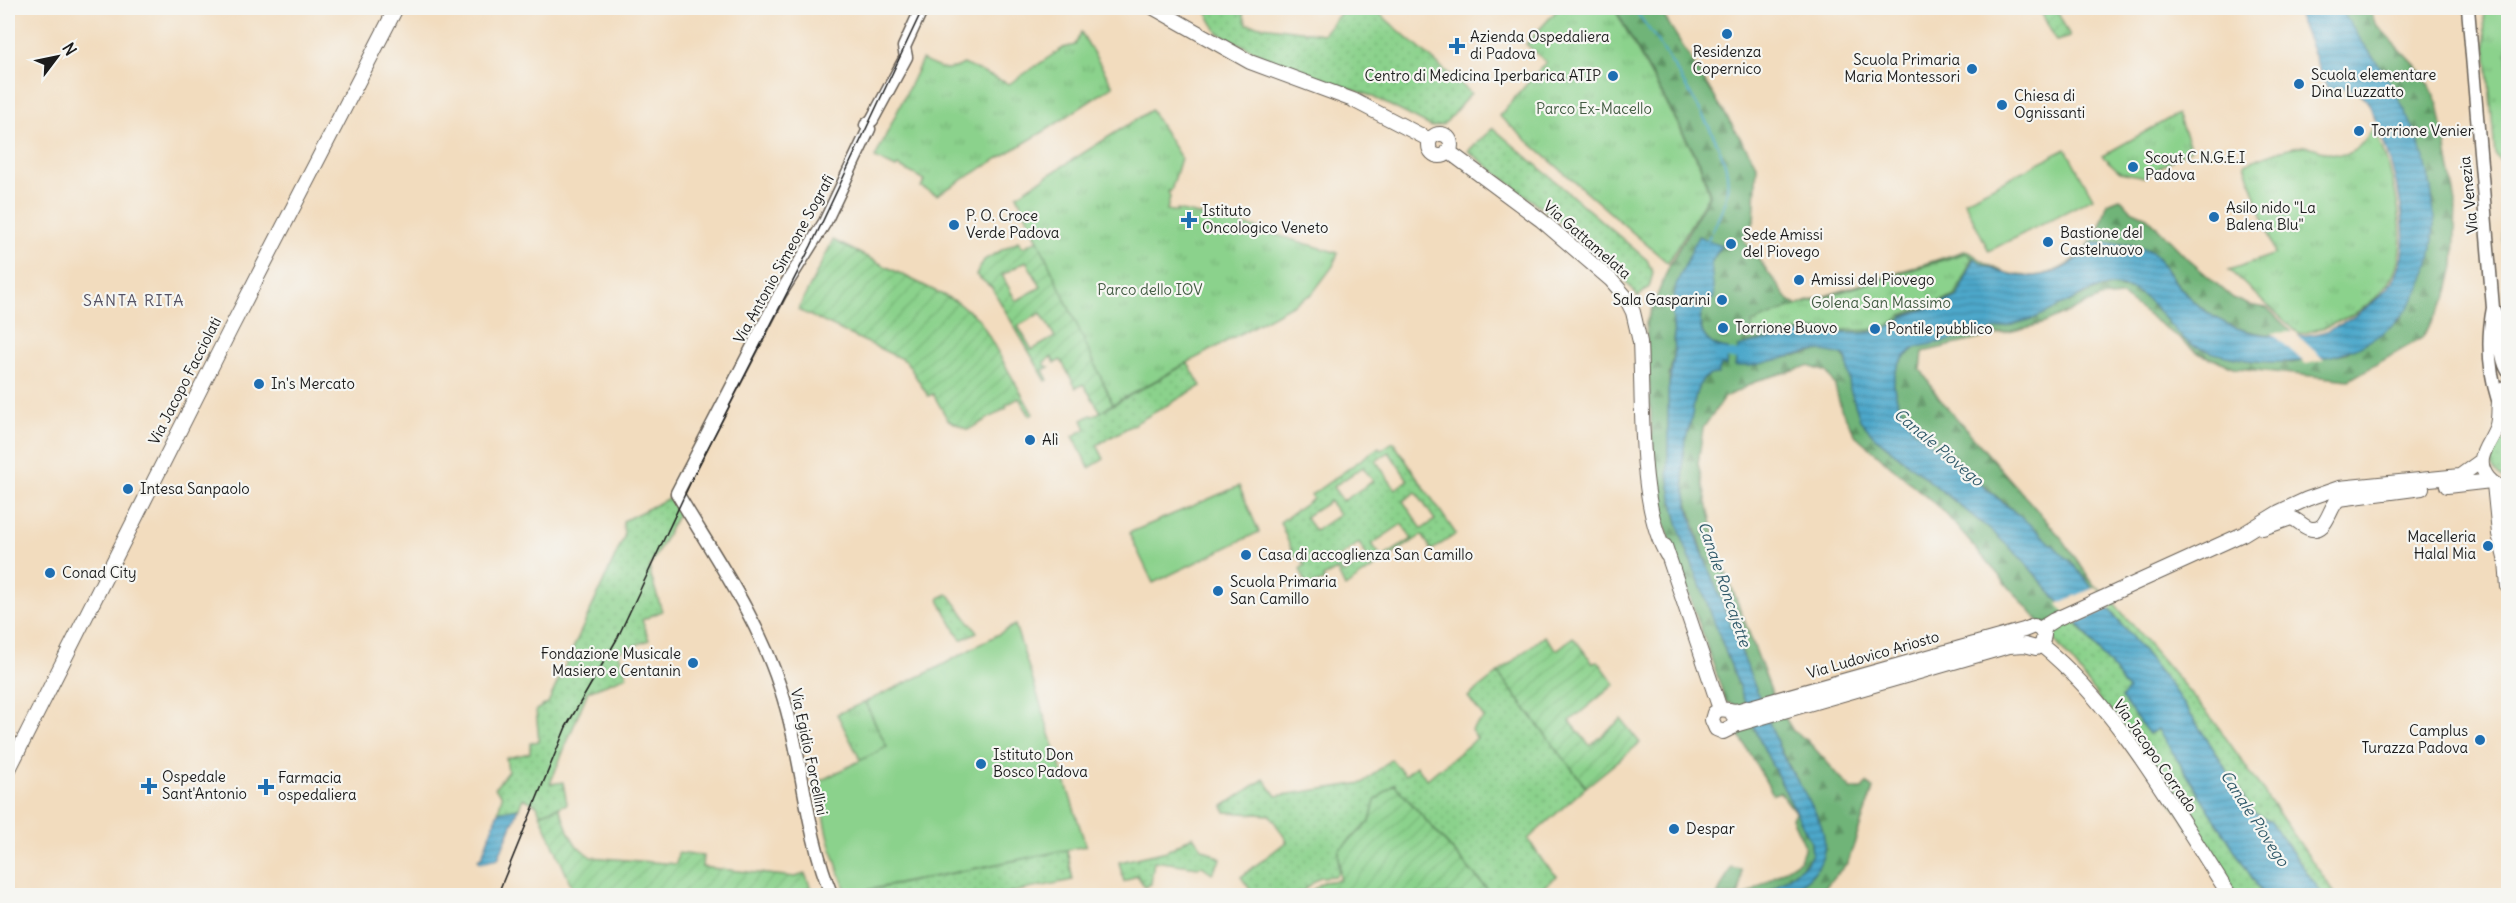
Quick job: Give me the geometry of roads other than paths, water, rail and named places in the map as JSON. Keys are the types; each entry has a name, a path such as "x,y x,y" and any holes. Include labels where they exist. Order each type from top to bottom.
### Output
{"main road":[{"name":"Via Jacopo Facciolati","path":"8,771 231,328 396,8"},
{"name":"Via Gattamelata","path":"1154,8 1250,62 1353,100 1430,140 1429,148 1434,154 1442,155 1448,151 1575,247 1625,296 1633,312 1639,337 1645,462 1654,525 1732,715"},
{"path":"2508,386 2498,400 2496,429 2483,449 2481,461 2483,470 2493,482 2508,489"},
{"path":"2243,534 2279,512 2347,487 2460,476 2481,461"},
{"path":"2040,629 2054,620 2243,534 2291,518 2312,529 2321,527 2327,520 2334,503 2346,497 2493,482"},
{"path":"2493,482 2508,587"},
{"path":"2308,500 2324,502 2329,514"},
{"path":"2303,525 2298,511 2308,500"},
{"path":"2506,562 2508,543"},
{"path":"2034,626 2040,629 2044,637 2041,645 2032,648 2025,645 2022,638 2025,630 2034,626"},
{"name":"Via Ludovico Ariosto","path":"1776,705 2025,630"},
{"name":"Via Ludovico Ariosto","path":"1732,715 2009,646 2025,645"},
{"name":"Via Jacopo Corrado","path":"2041,645 2086,689 2109,717 2147,769 2230,896"}],"street":[{"name":"Via Antonio Simeone Sografi","path":"677,493 780,294 825,222 869,129 866,125 872,120 906,57 904,47 922,8"},
{"name":"Via Venezia","path":"2468,8 2493,309"},
{"path":"2493,309 2500,327 2503,360 2508,371"},
{"path":"2493,309 2489,328 2491,364 2498,400"},
{"name":"Via Egidio Forcellini","path":"677,493 737,590 778,680 794,741 815,847 832,896"}],"water":[{"name":"Canale Piovego","path":"2295,8 2341,8 2349,24 2398,97 2415,132 2427,168 2433,205 2433,240 2426,272 2412,302 2391,326 2361,346 2322,358 2281,362 2241,359 2193,345 2173,328 2147,299 2137,292 2111,286 2093,290 2032,319 1975,335 1917,347 1898,365 1894,385 1900,407 1913,429 2033,527 2073,564 2171,686 2252,812 2271,822 2323,895 2263,895 2158,729 2149,734 2121,698 2128,690 2083,630 2022,559 1995,534 1873,435 1860,420 1850,389 1847,360 1843,355 1823,351 1809,352 1751,366 1735,366 1738,347 1803,333 1856,333 1883,330 1894,325 1903,317 1957,298 1974,258 2005,273 2037,276 2053,273 2067,266 2093,243 2131,245 2148,250 2156,256 2177,285 2199,306 2225,323 2243,330 2274,336 2306,336 2336,327 2347,321 2369,306 2387,289 2399,268 2404,238 2400,199 2389,158 2369,104 2361,95 2351,90 2340,88 2328,91"},
{"path":"1698,236 1721,245 1711,263 1714,298 1702,312 1701,329 1710,342 1728,349 1726,366 1721,365 1718,374 1706,377 1697,392 1684,452 1684,486 1703,554 1781,752 1822,827 1824,847 1820,864 1810,877 1789,895 1765,895 1807,863 1812,854 1811,842 1759,739 1681,535 1668,473 1668,391 1675,351 1672,309 1676,285"},
{"path":"519,808 498,859 480,863 478,859 482,856 498,812"}],"waterway":[{"path":"1633,8 1688,89 1723,158 1728,182 1726,197 1712,231"},
{"path":"1706,243 1710,235"},
{"name":"Canale Roncajette","path":"1718,354 1749,356"}],"tram line":[{"path":"497,896 566,727 617,639 694,475 811,246 923,8"}],"place":[{"name":"Residenza Copernico","path":"1727,34"},
{"name":"Azienda Ospedaliera di Padova","path":"1457,46"},
{"name":"Scuola Primaria Maria Montessori","path":"1972,69"},
{"name":"Centro di Medicina Iperbarica ATIP","path":"1613,76"},
{"name":"Scuola elementare Dina Luzzatto","path":"2299,84"},
{"name":"Chiesa di Ognissanti","path":"2002,105"},
{"name":"Torrione Venier","path":"2359,131"},
{"name":"Scout C.N.G.E.I Padova","path":"2133,167"},
{"name":"Asilo nido \"La Balena Blu\"","path":"2214,217"},
{"name":"Istituto Oncologico Veneto","path":"1189,220"},
{"name":"P. O. Croce Verde Padova","path":"954,225"},
{"name":"Bastione del Castelnuovo","path":"2048,242"},
{"name":"Sede Amissi del Piovego","path":"1731,244"},
{"name":"Amissi del Piovego","path":"1799,280"},
{"name":"Sala Gasparini","path":"1722,300"},
{"name":"Torrione Buovo","path":"1723,328"},
{"name":"Pontile pubblico","path":"1875,329"},
{"name":"In's Mercato","path":"259,384"},
{"name":"Alì","path":"1030,440"},
{"name":"Intesa Sanpaolo","path":"128,489"},
{"name":"Macelleria Halal Mia","path":"2488,546"},
{"name":"Casa di accoglienza San Camillo","path":"1246,555"},
{"name":"Conad City","path":"50,573"},
{"name":"Scuola Primaria San Camillo","path":"1218,591"},
{"name":"Fondazione Musicale Masiero e Centanin","path":"693,663"},
{"name":"Camplus Turazza Padova","path":"2480,740"},
{"name":"Istituto Don Bosco Padova","path":"981,764"},
{"name":"Ospedale Sant'Antonio","path":"149,786"},
{"name":"Farmacia ospedaliera","path":"266,787"},
{"name":"Despar","path":"1674,829"}],"district":[{"name":"SANTA RITA","path":"134,300"}],"park label":[{"name":"Parco Ex-Macello","path":"1594,109"},
{"name":"Parco dello IOV","path":"1150,290"},
{"name":"Golena San Massimo","path":"1881,303"}]}
